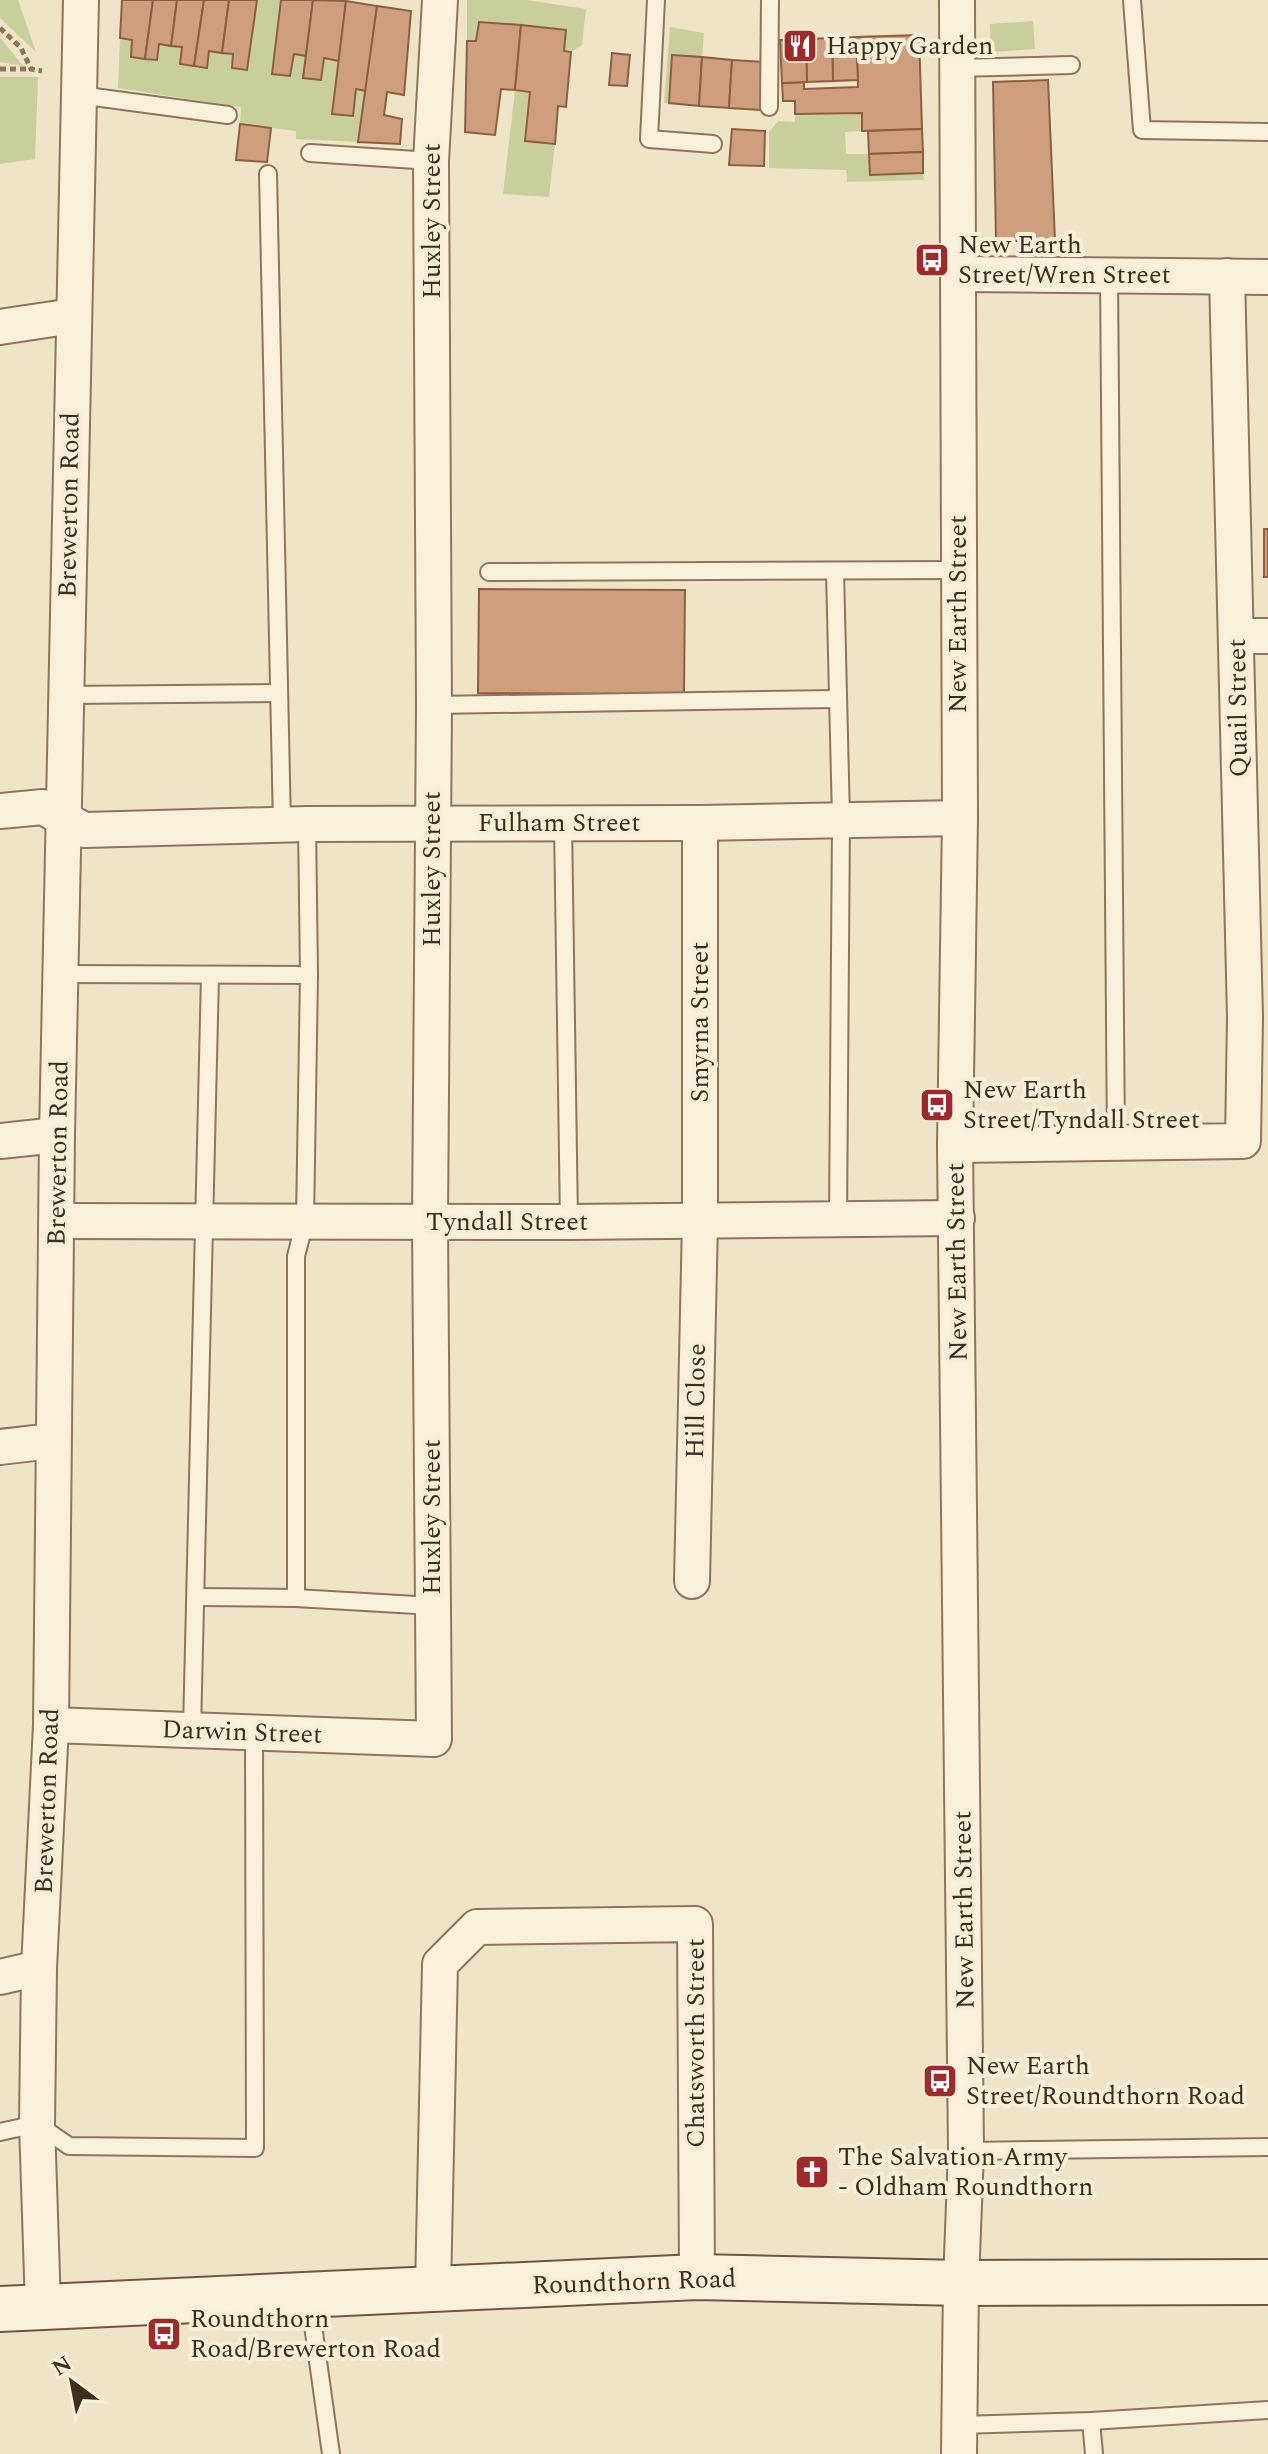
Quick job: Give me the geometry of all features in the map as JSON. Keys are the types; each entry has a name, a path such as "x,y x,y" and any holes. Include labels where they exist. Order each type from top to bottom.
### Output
{"street":[{"name":"Brewerton Road","path":"43,2306 37,2124 39,1968 51,1725 57,1135 81,0"},
{"name":"Huxley Street","path":"434,1739 430,1223 434,705 431,161 440,0"},
{"name":"New Earth Street","path":"957,0 960,818 955,1145 966,2151 959,2439"},
{"path":"958,274 1268,277"},
{"name":"Quail Street","path":"1116,1143 1243,1141 1256,1016 1252,636 1227,276"},
{"path":"0,327 73,316"},
{"name":"Fulham Street","path":"0,811 43,807 84,830 294,824 700,823 960,818"},
{"name":"Smyrna Street","path":"700,823 700,1222"},
{"path":"0,1141 57,1135"},
{"path":"955,1145 1116,1143"},
{"name":"Tyndall Street","path":"58,1221 430,1223 957,1218"},
{"name":"Hill Close","path":"692,1581 700,1222"},
{"path":"0,1447 52,1441"},
{"name":"Darwin Street","path":"51,1725 434,1739"},
{"name":"Chatsworth Street","path":"433,2289 440,1964 477,1927 695,1924 697,2277"},
{"path":"0,1977 39,1968"},
{"name":"Roundthorn Road","path":"0,2309 697,2277 961,2283 1268,2282"}],"lane":[{"path":"656,0 649,139 713,144"},
{"path":"769,107 770,0"},
{"path":"1132,0 1142,130 1268,132"},
{"path":"956,68 1071,65"},
{"path":"79,95 228,115"},
{"path":"310,153 431,161"},
{"path":"268,174 278,693 309,975 305,1222 296,1256 296,1598"},
{"path":"1109,275 1116,1143"},
{"path":"489,572 958,570"},
{"path":"828,571 841,819 838,1220"},
{"path":"66,695 278,693"},
{"path":"434,705 837,699"},
{"path":"563,823 569,1222"},
{"path":"61,974 309,975"},
{"path":"192,1730 210,976"},
{"path":"196,1597 296,1598 433,1606"},
{"path":"0,2132 37,2124 69,2146 255,2148 254,1732"},
{"path":"966,2151 1268,2147"},
{"path":"309,2295 331,2454"},
{"path":"959,2439 1091,2421 1268,2410"},
{"path":"1091,2421 1094,2454"}],"path":[{"path":"0,28 21,48 31,69"},
{"path":"0,69 49,72 79,59"}],"green space":[{"path":"0,0 18,0 36,52 0,18"},
{"path":"257,0 281,0 272,74 290,76 294,54 306,56 303,77 321,80 324,58 339,61 353,116 356,89 366,91 358,142 296,139 296,131 240,124 241,107 118,88 120,38 132,40 131,57 157,60 159,44 182,47 180,64 206,68 209,51 233,54 232,68 247,70"},
{"path":"467,0 526,0 586,9 582,45 571,52 564,51 566,30 479,22 476,41 467,41"},
{"path":"1033,21 1035,49 991,52 990,24"},
{"path":"670,27 704,33 702,57 672,55 669,103 664,103"},
{"path":"0,37 23,66 0,62"},
{"path":"0,77 38,77 35,159 0,164"},
{"path":"515,90 530,92 555,144 549,197 503,194"},
{"path":"862,113 862,131 845,132 846,154 869,154 870,175 923,173 924,180 847,182 846,170 769,168 769,132 778,121 795,122 795,114"}],"building":[{"path":"122,0 153,0 145,59 131,57 132,40 120,38"},
{"path":"153,0 177,0 171,46 159,44 157,60 145,59"},
{"path":"177,0 204,0 194,66 180,64 182,47 171,46"},
{"path":"204,0 229,0 222,53 209,51 207,68 194,66"},
{"path":"229,0 257,0 247,70 232,68 233,54 222,53"},
{"path":"281,0 313,0 306,56 294,54 290,76 272,74"},
{"path":"313,0 346,1 339,61 324,58 321,80 303,78"},
{"path":"346,1 377,6 366,91 356,89 353,116 332,114"},
{"path":"377,6 411,11 404,95 387,92 384,115 402,119 400,144 358,142"},
{"path":"479,22 521,25 515,90 501,89 495,135 465,132 467,41 476,41"},
{"path":"521,25 566,30 564,51 571,52 566,107 558,106 555,144 525,141 530,92 515,90"},
{"path":"919,35 922,129 862,131 862,113 795,114 795,101 783,101 782,83 804,82 804,89 858,87 856,37"},
{"path":"856,37 858,80 833,81 832,38"},
{"path":"832,38 833,81 807,82 806,39"},
{"path":"806,39 807,82 782,83 780,40"},
{"path":"612,53 630,55 627,86 609,85"},
{"path":"672,55 702,57 699,106 669,103"},
{"path":"702,57 732,60 729,108 699,106"},
{"path":"732,60 764,62 761,110 729,108"},
{"path":"1048,80 1055,241 996,241 993,82"},
{"path":"240,124 271,128 267,162 236,160"},
{"path":"732,129 765,131 764,166 729,165"},
{"path":"922,129 923,152 869,154 868,131"},
{"path":"923,152 923,173 870,175 869,154"},
{"path":"1264,529 1268,529 1268,577 1264,577"},
{"path":"479,589 685,590 684,694 478,693"}],"place":[{"name":"Happy Garden","path":"800,46"},
{"name":"New Earth Street/Wren Street","path":"932,260"},
{"name":"New Earth Street/Tyndall Street","path":"937,1105"},
{"name":"New Earth Street/Roundthorn Road","path":"940,2081"},
{"name":"The Salvation Army - Oldham Roundthorn","path":"812,2172"},
{"name":"Roundthorn Road/Brewerton Road","path":"164,2334"}]}
